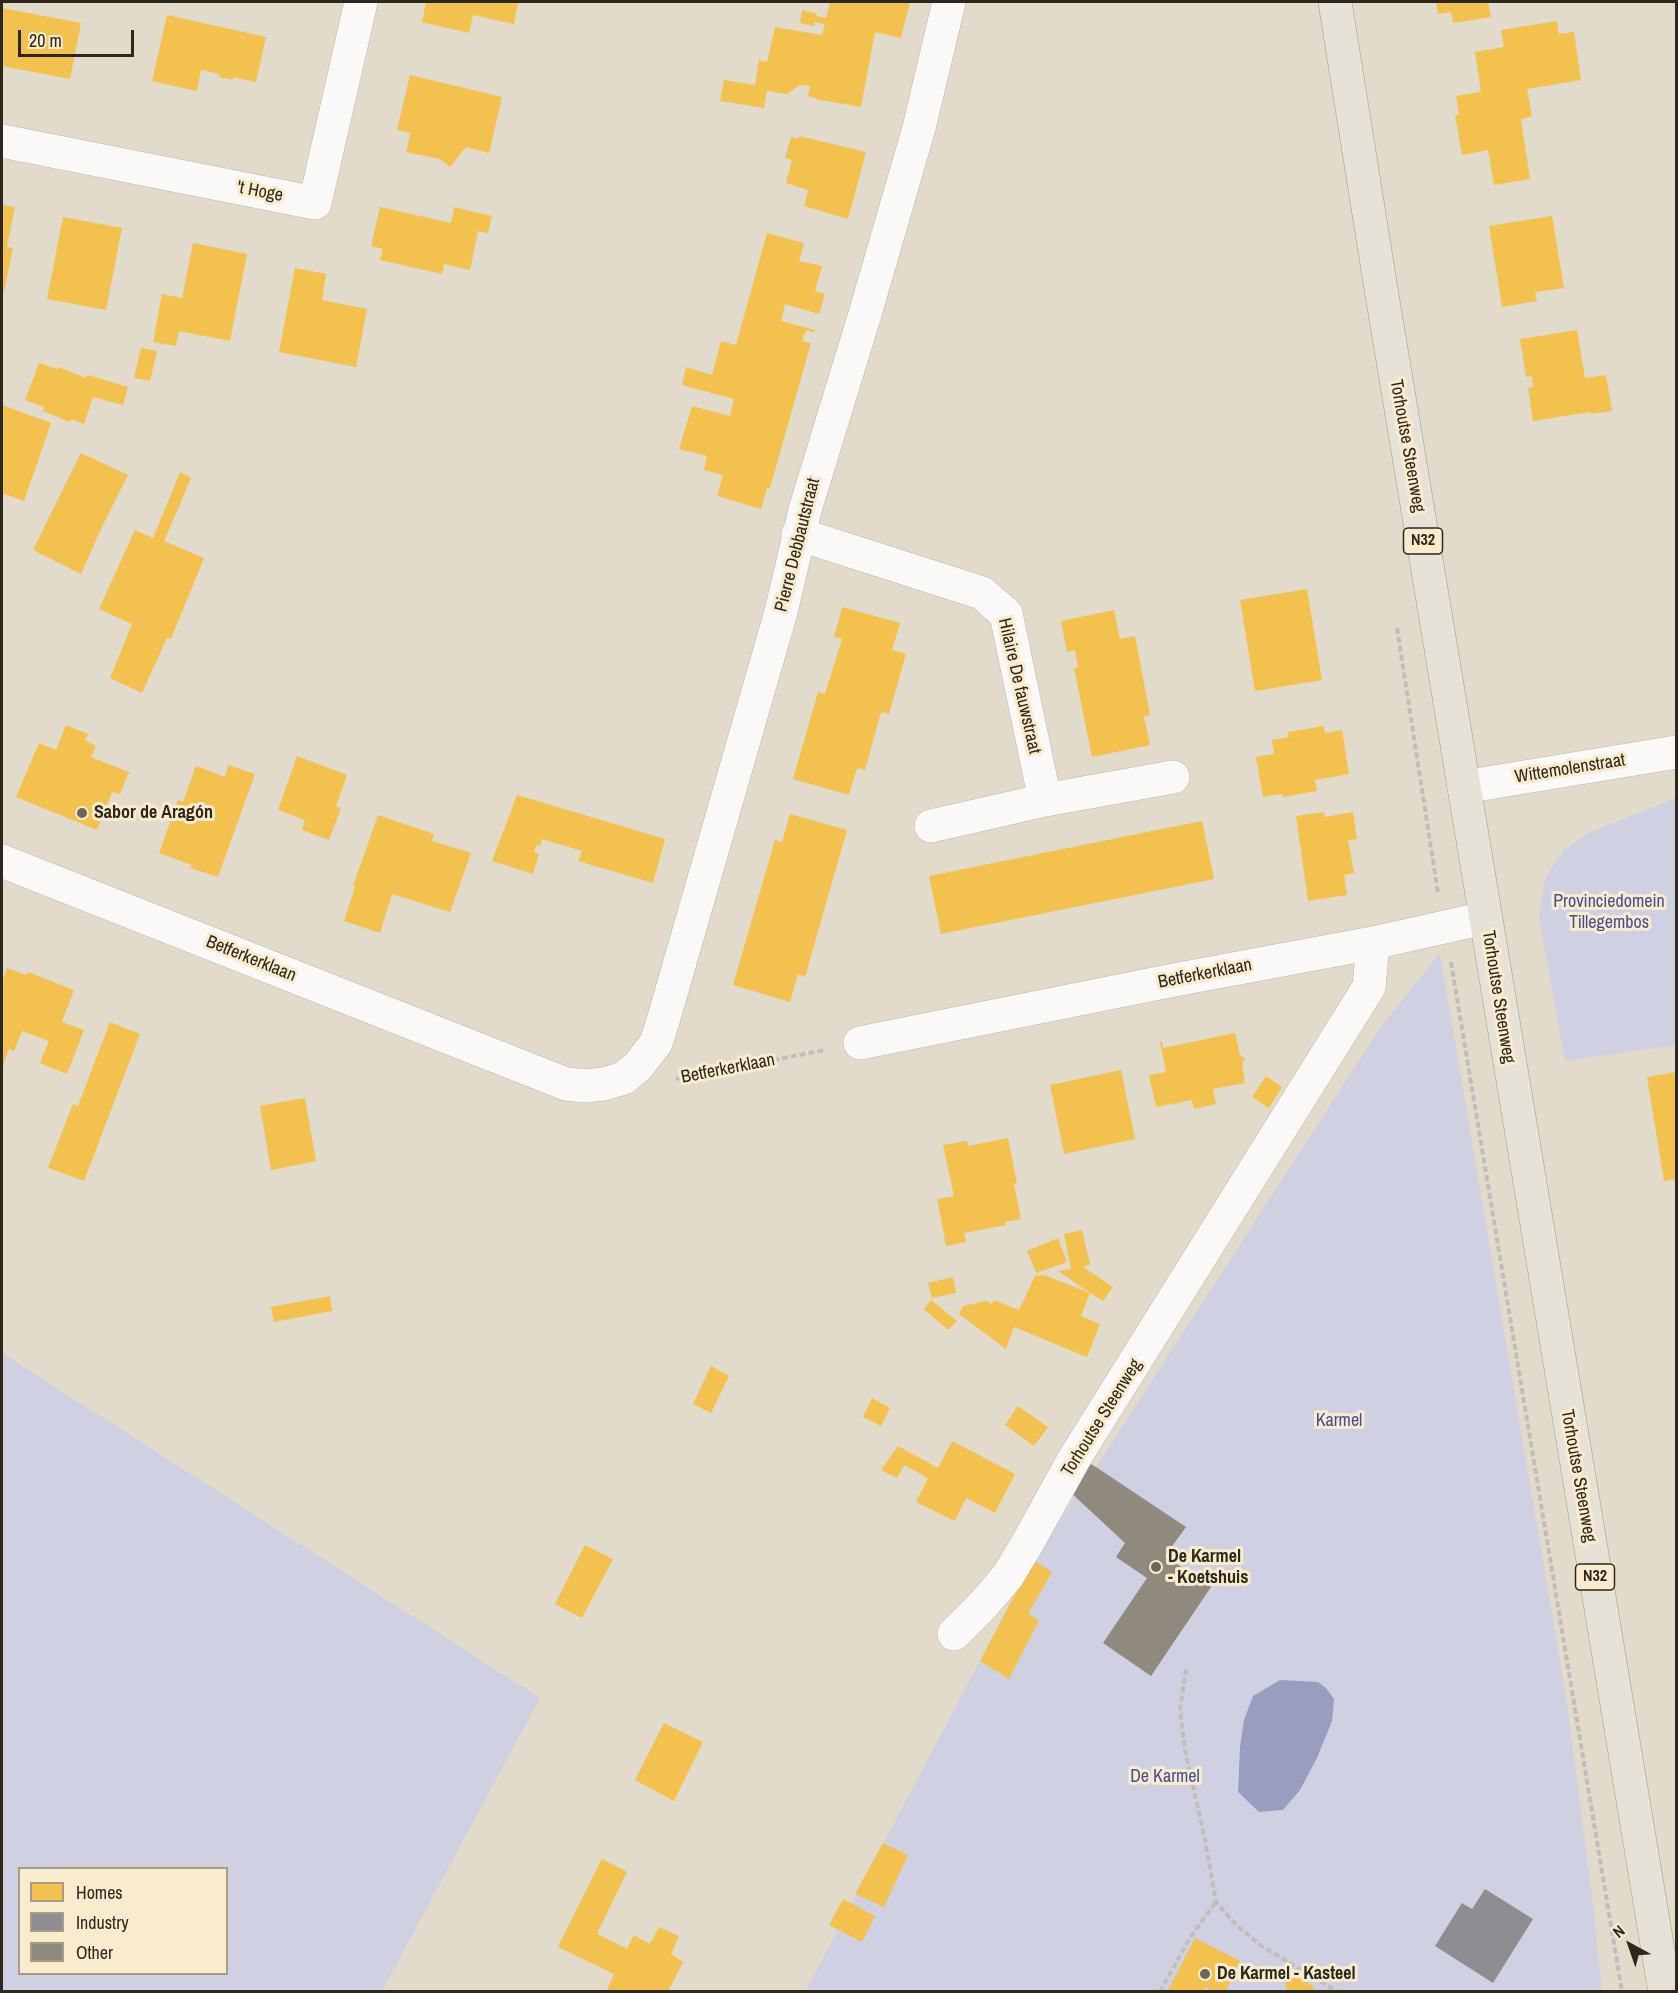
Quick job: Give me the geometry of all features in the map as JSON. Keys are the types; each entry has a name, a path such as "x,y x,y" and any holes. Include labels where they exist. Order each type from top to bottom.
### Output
{"main road":[{"name":"Torhoutse Steenweg","path":"1335,2 1485,918 1665,1992"}],"street":[{"name":"'t Hoge","path":"2,141 315,203 361,2"},
{"name":"Pierre Debbautstraat","path":"624,1078 639,1065 656,1043 781,612 798,534 916,138 949,2"},
{"name":"Hilaire De fauwstraat","path":"798,534 982,593 1006,614 1045,800"},
{"name":"Wittemolenstraat","path":"1464,787 1677,752"},
{"path":"931,826 1045,800 1173,777"},
{"name":"Betferkerklaan","path":"2,861 566,1084 594,1085 624,1078"},
{"name":"Betferkerklaan","path":"860,1043 1184,978 1373,943 1485,918"},
{"name":"Torhoutse Steenweg","path":"954,1634 1007,1577 1074,1459 1369,987 1373,943"}],"path":[{"path":"1423,795 1443,928 1448,945 1622,1992"},
{"name":"Betferkerklaan","path":"624,1078 671,1080 860,1043"},
{"path":"1186,1669 1180,1710 1216,1902 1237,1926 1263,1947 1338,1992"},
{"path":"1160,1992 1189,1940 1216,1902"}],"green space":[{"name":"Provinciedomein Tillegembos","path":"1676,798 1676,1045 1565,1061 1539,917 1545,878 1563,851 1588,833"},
{"path":"1440,953 1567,1703 1602,1991 805,1992 1033,1560 1100,1461 1382,1025"},
{"path":"2,1353 540,1698 382,1991 2,1991"}],"water":[{"path":"1280,1680 1318,1682 1326,1688 1334,1699 1332,1721 1317,1758 1300,1790 1283,1810 1259,1812 1238,1792 1244,1720 1253,1696"}],"building: Homes":[{"path":"426,2 518,2 514,24 473,15 469,33 422,22"},
{"path":"830,2 910,2 901,38 875,32 861,107 815,99 808,96 810,86 800,85 787,94 767,91 764,108 720,101 724,80 755,85 759,60 767,62 775,27 822,35 825,24 815,22 814,26 800,23 802,10 826,18"},
{"path":"1436,2 1488,2 1491,17 1453,23 1451,12 1438,14"},
{"path":"2,8 81,23 70,79 2,66"},
{"path":"167,15 266,37 256,82 233,77 233,80 219,77 220,74 201,70 197,91 152,81"},
{"path":"1557,21 1559,34 1574,32 1581,80 1527,89 1532,116 1521,119 1530,179 1494,185 1488,150 1462,155 1455,115 1459,115 1456,96 1481,92 1475,52 1504,47 1501,30"},
{"path":"410,75 502,97 489,153 466,147 450,167 440,159 405,152 410,133 397,130"},
{"path":"799,136 866,152 848,219 804,206 808,190 786,183 792,160 785,158 791,137 798,139"},
{"path":"2,205 15,207 7,247 13,248 4,292 2,292"},
{"path":"380,207 451,223 454,207 492,216 488,233 478,231 470,270 444,264 442,274 380,260 383,249 371,246"},
{"path":"1552,216 1564,288 1535,292 1537,301 1502,307 1489,226"},
{"path":"63,217 122,228 106,310 47,299"},
{"path":"767,233 804,243 799,261 822,266 815,291 825,294 819,314 785,304 781,321 815,330 814,332 806,330 802,341 811,343 770,488 767,488 761,509 717,496 723,475 704,470 707,456 679,449 692,406 730,416 734,399 682,385 686,367 712,375 721,341 736,345"},
{"path":"193,243 247,254 230,341 179,331 176,346 153,342 162,294 182,298"},
{"path":"295,268 326,274 322,300 367,309 356,367 279,352"},
{"path":"1577,330 1585,378 1606,375 1612,411 1533,421 1528,388 1533,387 1532,376 1526,377 1520,339"},
{"path":"141,348 157,351 150,381 134,378"},
{"path":"39,363 57,369 58,367 86,378 88,375 128,387 123,405 93,397 84,424 71,419 70,422 43,411 44,407 25,400"},
{"path":"2,405 51,423 24,501 2,493"},
{"path":"81,453 128,475 81,574 33,550"},
{"path":"180,472 191,478 164,541 204,558 171,639 167,638 142,693 110,678 132,624 99,609 135,530 153,538"},
{"path":"1307,589 1322,680 1255,691 1240,600"},
{"path":"842,607 900,623 892,650 906,654 889,714 881,712 865,770 857,768 849,795 793,779 818,692 825,694 842,639 834,637"},
{"path":"1114,610 1120,639 1135,636 1150,715 1144,717 1150,745 1092,757 1074,668 1078,667 1075,650 1067,652 1061,621"},
{"path":"66,725 88,734 85,740 96,746 91,757 131,773 128,774 120,794 112,792 97,830 16,797 39,743 56,750"},
{"path":"1324,726 1325,733 1342,730 1349,774 1315,780 1317,791 1283,797 1282,794 1263,797 1256,757 1274,754 1272,740 1289,737 1288,732"},
{"path":"297,756 347,775 336,806 341,808 329,840 302,830 305,820 278,810"},
{"path":"228,765 255,774 218,877 190,868 192,865 159,853 178,800 183,802 196,766 225,777"},
{"path":"517,795 665,839 653,883 578,861 582,851 542,839 540,846 536,845 534,852 539,854 533,874 492,861"},
{"path":"1324,812 1325,817 1353,812 1357,839 1348,840 1354,873 1344,875 1347,895 1308,901 1296,816"},
{"path":"790,814 847,830 805,977 798,974 790,1002 733,985 775,840 782,842"},
{"path":"378,815 434,834 432,841 471,853 450,912 392,894 380,933 344,921 355,887 353,886"},
{"path":"1202,821 1214,879 941,934 929,876"},
{"path":"7,968 26,975 28,972 74,990 62,1022 84,1030 67,1074 40,1063 49,1041 22,1031 14,1051 9,1049 2,1068 2,982"},
{"path":"110,1022 140,1034 84,1181 48,1168 73,1104 78,1106"},
{"path":"1235,1033 1240,1055 1245,1059 1242,1064 1245,1083 1213,1089 1216,1104 1194,1109 1192,1100 1156,1107 1149,1075 1166,1072 1160,1042 1162,1041 1163,1048"},
{"path":"1121,1070 1135,1139 1064,1154 1050,1085"},
{"path":"1676,1072 1676,1179 1664,1181 1647,1077"},
{"path":"1266,1076 1282,1087 1269,1108 1252,1097"},
{"path":"305,1098 316,1161 271,1170 260,1106"},
{"path":"1008,1138 1021,1219 1005,1222 1006,1225 964,1233 966,1242 946,1246 937,1199 954,1196 943,1145 967,1141 968,1146"},
{"path":"1082,1230 1090,1264 1083,1267 1113,1287 1103,1301 1058,1271 1071,1269 1064,1234"},
{"path":"1058,1238 1067,1262 1036,1273 1027,1251"},
{"path":"1044,1275 1090,1293 1081,1316 1100,1324 1087,1357 1014,1327 1006,1349 959,1314 963,1306 986,1301 992,1304 994,1300 1019,1310 1035,1276"},
{"path":"953,1277 956,1293 932,1298 928,1283"},
{"path":"330,1296 332,1311 274,1322 271,1307"},
{"path":"931,1300 957,1321 948,1330 924,1309"},
{"path":"711,1366 729,1376 711,1413 693,1404"},
{"path":"872,1398 890,1408 881,1426 863,1417"},
{"path":"1018,1406 1048,1427 1034,1446 1005,1425"},
{"path":"952,1441 1015,1474 995,1513 966,1498 955,1521 916,1502 928,1478 904,1465 897,1478 881,1470 898,1446 938,1468"},
{"path":"585,1545 613,1559 582,1618 555,1604"},
{"path":"1033,1560 1052,1572 1028,1614 1039,1620 1009,1679 980,1661"},
{"path":"664,1723 703,1742 674,1801 635,1780"},
{"path":"883,1843 908,1855 884,1907 855,1894"},
{"path":"602,1859 627,1872 597,1934 627,1949 634,1935 650,1944 659,1927 679,1936 671,1954 683,1962 668,1992 606,1992 614,1974 558,1947"},
{"path":"843,1899 875,1916 862,1942 829,1925"},
{"name":"De Karmel - Kasteel","path":"1195,1938 1240,1961 1225,1992 1215,1992 1205,1987 1203,1992 1167,1992"},
{"name":"De Karmel - Kasteel","path":"1297,1977 1313,1986 1315,1992 1287,1992 1285,1980"}],"building: Industry":[{"path":"1485,1889 1533,1919 1493,1983 1435,1946 1462,1903 1472,1909"}],"building: Other":[{"name":"De Karmel - Koetshuis","path":"1083,1460 1186,1527 1165,1556 1211,1587 1151,1676 1103,1643 1147,1578 1116,1557 1125,1543 1068,1490"}],"place":[{"name":"Sabor de Aragón","path":"82,813"},
{"name":"De Karmel - Koetshuis","path":"1156,1567"},
{"name":"De Karmel - Kasteel","path":"1205,1974"}],"park label":[{"name":"Karmel","path":"1339,1421"},
{"name":"De Karmel","path":"1165,1777"}]}
